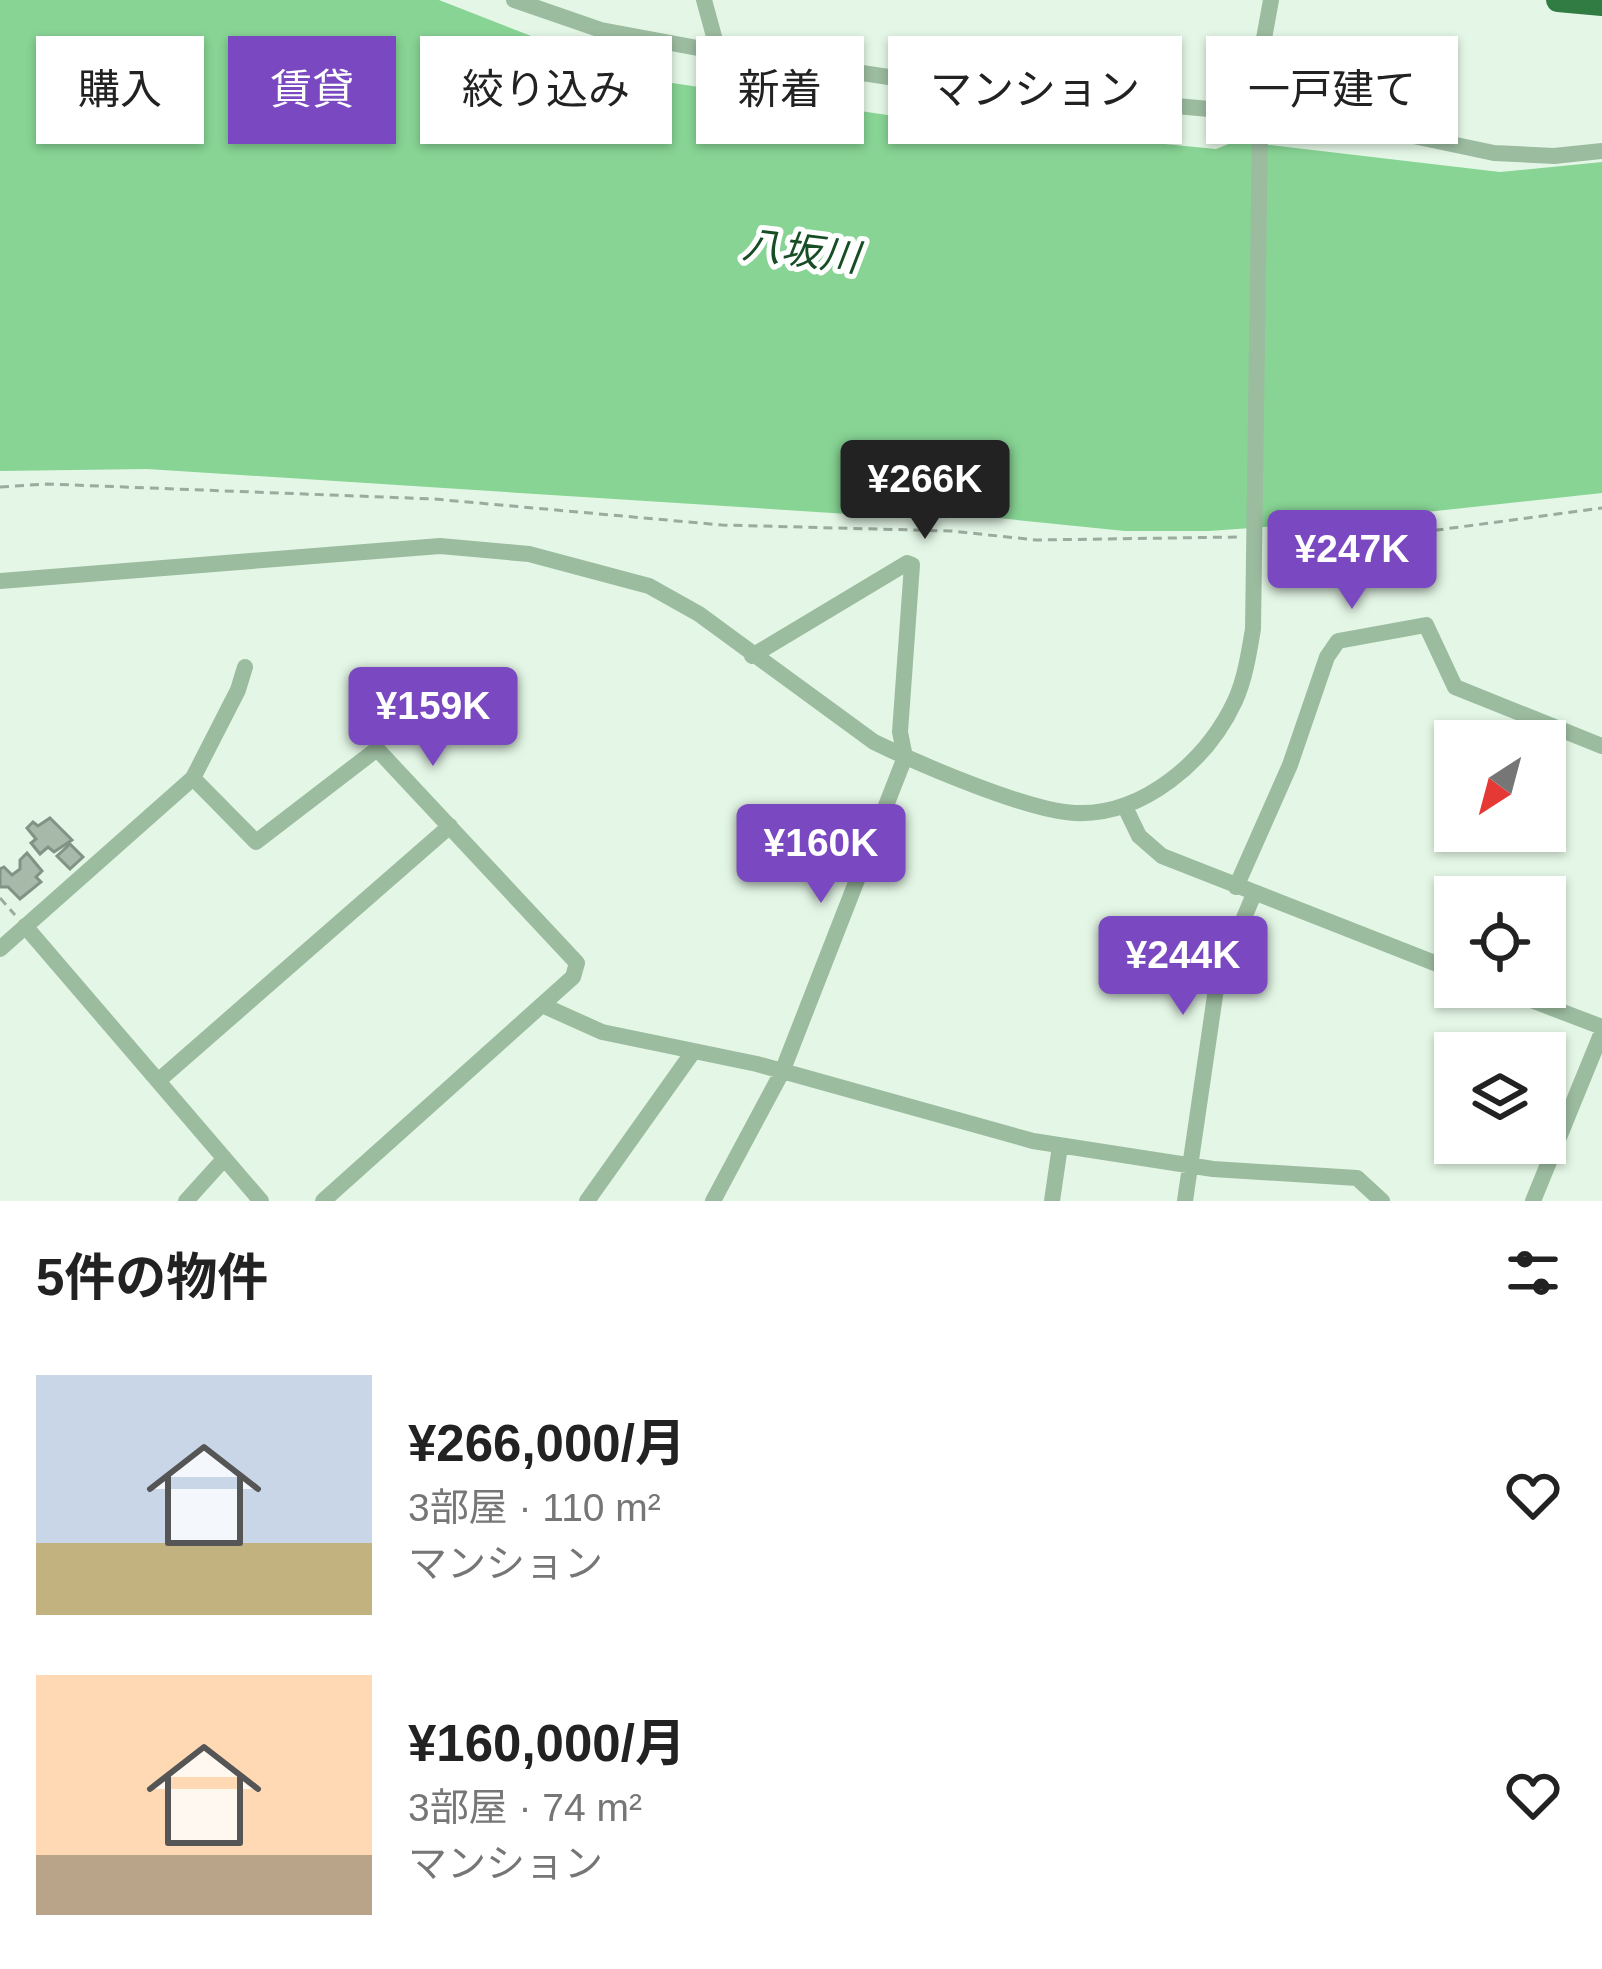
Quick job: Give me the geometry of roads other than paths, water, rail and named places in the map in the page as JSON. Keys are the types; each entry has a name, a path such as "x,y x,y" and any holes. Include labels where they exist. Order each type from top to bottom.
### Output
{"highway":[{"path":"1558,0 1602,4"}],"street":[{"path":"514,0 602,30 696,47"},
{"path":"704,0 714,36"},
{"path":"1264,36 1271,0"},
{"path":"864,72 1030,95 1206,109"},
{"path":"0,581 440,546 529,554 649,586 699,614 874,742 905,757 1052,811 1080,814 1125,806 1181,772 1208,743 1234,703 1248,662 1253,629 1261,144"},
{"path":"1451,144 1494,153 1554,156 1602,151"},
{"path":"713,1201 782,1072 905,757 900,732 912,565 907,563 752,656"},
{"path":"1236,887 1290,765 1327,656 1338,641 1426,625 1455,687 1602,746"},
{"path":"0,949 193,778 245,667"},
{"path":"193,778 256,842 377,748 577,963 572,977 323,1201"},
{"path":"1125,806 1139,836 1162,856 1434,963"},
{"path":"158,1081 450,826"},
{"path":"1186,1201 1216,982 1254,894"},
{"path":"25,926 261,1201"},
{"path":"542,1005 602,1032 782,1072 1060,1146 1188,1166 1357,1178 1382,1201"},
{"path":"1533,1201 1602,1030 1548,1008"},
{"path":"587,1201 692,1052"},
{"path":"1052,1201 1060,1146"},
{"path":"186,1201 224,1159"}],"water":[{"name":"八坂川","path":"0,0 439,0 531,36 420,36 420,144 672,144 672,83 696,87 696,144 864,144 864,112 888,115 888,144 1164,144 1216,149 1228,144 1262,144 1500,172 1602,162 1602,493 1334,522 1209,531 1125,531 958,514 910,518 147,469 0,471"}]}
